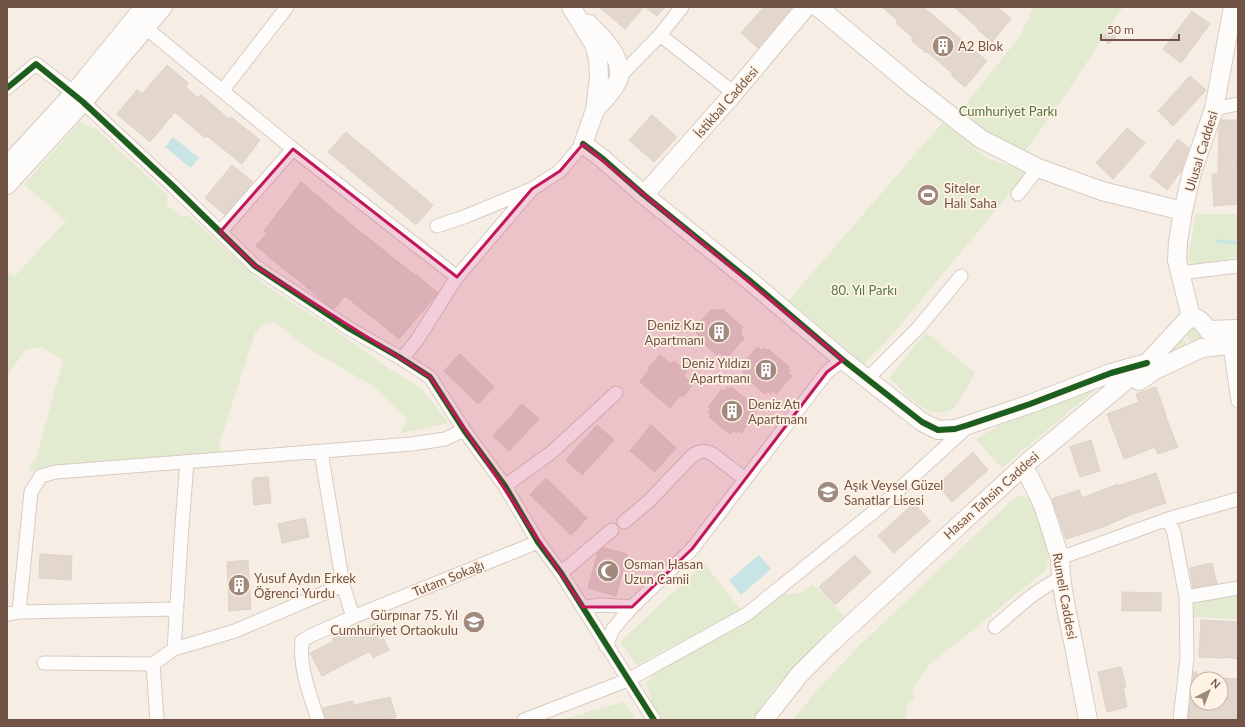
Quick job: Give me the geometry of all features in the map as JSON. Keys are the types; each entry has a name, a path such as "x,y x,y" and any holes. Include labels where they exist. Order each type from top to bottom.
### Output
{"street":[{"path":"7,185 141,18 163,7"},
{"path":"223,90 287,7"},
{"path":"571,7 606,42 614,54 618,65 619,77"},
{"path":"437,226 464,217 532,189 560,171 583,144 595,110 599,78 598,59 594,44 571,7"},
{"path":"595,110 608,96 619,77 660,35 682,7"},
{"name":"İstikbal Caddesi","path":"644,195 734,93 806,7"},
{"path":"818,7 914,87 981,140 1038,168 1102,191 1183,210"},
{"name":"Ulusal Caddesi","path":"1199,323 1186,294 1180,273 1177,260 1178,242 1183,210 1192,172 1214,108 1233,7"},
{"path":"141,18 223,90 294,149 457,276"},
{"path":"660,35 734,93"},
{"path":"7,88 36,64 78,97 255,266 350,329 430,377 464,430 505,486 538,542 561,573 654,720"},
{"path":"7,166 78,97"},
{"path":"1214,108 1238,104"},
{"path":"583,144 844,360 922,422 938,430 955,429 968,425 1030,404 1111,373 1152,366"},
{"path":"220,232 294,149"},
{"path":"1018,194 1038,168"},
{"path":"402,359 417,340 457,276 532,189"},
{"path":"1180,273 1238,266"},
{"path":"868,378 919,327 961,276"},
{"path":"1199,323 1235,340 1238,401"},
{"path":"1199,323 1208,336 1206,343 1202,348"},
{"name":"Hasan Tahsin Caddesi","path":"764,720 799,675 832,642 1029,461 1152,366 1199,323"},
{"name":"Hasan Tahsin Caddesi","path":"778,720 803,690 839,652 1060,447 1144,377 1152,366 1202,348 1235,340"},
{"path":"606,646 613,629 632,607 692,549 828,372 844,360"},
{"path":"505,486 552,452 616,393"},
{"path":"524,720 628,680 747,614 881,506 968,425"},
{"path":"177,609 13,613 31,492 41,476 56,472 412,444 445,439 464,430"},
{"path":"624,522 648,502 692,456 704,450 711,453 745,479"},
{"path":"320,452 343,585 353,617"},
{"path":"174,649 187,462"},
{"name":"Rumeli Caddesi","path":"1029,476 1043,505 1060,558 1061,578 1066,608 1088,720"},
{"path":"1060,558 1168,519 1238,499"},
{"path":"1168,519 1174,533 1186,597 1186,658 1180,720"},
{"path":"561,573 612,530"},
{"name":"Tutam Sokağı","path":"318,720 306,683 301,650 302,641 353,617 538,542"},
{"path":"995,627 1031,596 1046,585 1061,578"},
{"path":"44,664 153,664 174,649 234,631 343,585"},
{"path":"1186,597 1238,588"},
{"path":"583,607 602,605 632,607"},
{"path":"153,664 157,720"}],"highlighted area":[{"path":"583,144 843,360 827,372 692,549 632,607 583,607 430,377 255,266 220,232 293,149 457,277 532,189 560,171"}],"green space":[{"name":"Cumhuriyet Parkı","path":"1034,7 1123,7 1060,103 1019,159 954,119 1020,36"},
{"path":"80,122 98,130 167,195 167,205 181,217 188,215 266,286 337,331 391,370 421,388 449,423 401,433 407,418 373,386 309,349 274,322 262,325 255,333 219,445 221,453 29,471 30,464 36,459 63,360 41,347 26,349 7,376 7,272 14,277 66,221 24,184"},
{"name":"80. Yıl Parkı","path":"943,122 988,159 1028,171 909,315 885,343 863,365 837,341 788,301"},
{"path":"1196,214 1238,214 1238,257 1194,265 1188,259"},
{"path":"1192,323 1201,334 1200,340 1194,345 1182,330"},
{"path":"926,332 975,373 956,406 945,412 927,410 918,405 889,378"},
{"path":"1179,333 1187,344 1188,349 1153,359"},
{"path":"1108,379 1002,468 975,439 1032,408"},
{"path":"1022,495 1034,502 1044,527 1048,560 1046,570 930,664 912,689 914,699 906,707 908,720 793,720 816,691 860,645 1013,499"},
{"path":"704,563 741,610 637,665 620,642"},
{"path":"813,584 845,616 822,637 772,691 753,720 662,720 652,703 646,684 657,670 783,594 801,593"},
{"path":"1238,593 1238,619 1192,617 1192,605 1196,601"},
{"path":"624,702 637,720 559,720"}],"water":[{"path":"173,137 199,158 191,168 165,147"},
{"path":"759,555 771,569 741,595 729,580"}],"building":[{"path":"599,7 644,7 625,29"},
{"path":"645,7 665,7 657,16"},
{"path":"764,7 792,7 758,48 741,33"},
{"name":"A2 Blok","path":"882,7 923,7 987,61 965,87 952,76 953,74 911,40 913,38 896,23 898,21"},
{"path":"954,7 998,7 1011,19 992,42"},
{"path":"1192,11 1210,24 1181,63 1163,49"},
{"path":"1108,31 1116,37 1109,44 1102,38"},
{"path":"167,65 188,83 186,87 198,98 201,95 229,119 231,117 260,140 242,164 207,136 205,138 175,112 150,142 117,114 137,90 142,94"},
{"path":"1190,76 1206,90 1173,126 1158,111"},
{"path":"652,115 677,137 654,162 629,140"},
{"path":"1221,120 1238,120 1238,204 1214,206 1212,174 1218,174 1219,128"},
{"path":"1127,128 1145,143 1113,179 1096,163"},
{"path":"346,132 433,205 416,225 328,152"},
{"path":"1178,139 1189,148 1181,171 1167,190 1150,176"},
{"path":"232,165 253,182 225,215 205,198"},
{"path":"301,182 358,230 438,293 399,339 345,296 334,309 326,304 256,246 267,233 264,231"},
{"name":"Deniz Kızı Apartmanı","path":"712,309 715,311 717,309 720,311 722,309 743,327 740,331 744,338 728,357 725,354 723,356 719,352 717,355 697,338 699,336 694,329"},
{"name":"Deniz Yıldızı Apartmanı","path":"757,347 761,350 763,348 767,351 768,349 789,367 788,369 790,371 788,373 792,376 776,394 773,391 771,394 768,391 765,394 744,376 745,374 743,371 745,369 741,366"},
{"path":"460,354 494,387 478,404 444,371"},
{"path":"660,355 670,364 674,361 687,371 683,376 693,384 683,397 681,395 670,408 640,382 649,370 648,368"},
{"name":"Deniz Atı Apartmanı","path":"727,387 729,389 731,387 754,405 755,410 753,412 756,414 741,433 738,431 736,433 733,430 730,434 709,417 711,415 708,413 711,409 708,407 722,389 725,391"},
{"path":"1156,387 1178,447 1158,454 1155,447 1124,459 1107,414 1139,402 1136,394"},
{"path":"522,404 539,419 509,451 493,436"},
{"path":"597,425 614,440 582,475 566,460"},
{"path":"651,425 676,448 655,472 630,451"},
{"path":"1091,440 1100,471 1080,477 1070,447"},
{"path":"973,452 988,470 952,502 937,485"},
{"path":"1156,473 1166,503 1130,515 1103,527 1066,539 1052,499 1079,490 1082,498 1118,484 1118,486"},
{"path":"268,477 271,503 254,505 252,480 254,480 254,478"},
{"path":"546,478 587,518 571,535 530,495"},
{"path":"914,503 930,521 894,553 878,536"},
{"path":"305,518 309,537 282,543 278,524"},
{"name":"Osman Hasan Uzun Camii","path":"604,548 627,554 616,596 588,588 598,552"},
{"path":"40,554 72,556 71,580 39,578"},
{"path":"855,555 871,572 835,605 819,587"},
{"name":"Yusuf Aydın Erkek Öğrenci Yurdu","path":"248,560 251,609 229,611 227,562"},
{"path":"1212,563 1217,584 1193,588 1190,568"},
{"path":"1122,592 1161,593 1161,611 1122,611"},
{"path":"1201,620 1238,622 1238,659 1224,657 1199,657"},
{"path":"376,623 389,650 373,658 370,651 322,676 310,653 334,641 332,639 350,630 352,634"},
{"path":"1121,667 1126,687 1123,687 1127,707 1107,712 1098,672"},
{"path":"1229,678 1238,679 1238,720 1188,720 1189,710 1229,711"},
{"path":"390,697 396,717 390,720 326,720 323,708 353,701 354,705"}],"waterway":[{"path":"1217,241 1238,243"}],"cycle path":[{"path":"7,88 36,64 83,102 173,186 255,266 350,329 399,357 430,377 464,430 505,486 538,542 561,573 654,720"},
{"path":"583,144 749,280 843,360 922,422 938,430 955,429 968,425 1030,404 1111,373 1147,363"}],"place":[{"name":"A2 Blok","path":"943,46"},
{"name":"Siteler Halı Saha","path":"928,195"},
{"name":"Deniz Kızı Apartmanı","path":"719,332"},
{"name":"Deniz Yıldızı Apartmanı","path":"766,370"},
{"name":"Deniz Atı Apartmanı","path":"732,411"},
{"name":"Aşık Veysel Güzel Sanatlar Lisesi","path":"828,492"},
{"name":"Osman Hasan Uzun Camii","path":"608,571"},
{"name":"Yusuf Aydın Erkek Öğrenci Yurdu","path":"239,585"},
{"name":"Gürpınar 75. Yıl Cumhuriyet Ortaokulu","path":"474,622"}]}
